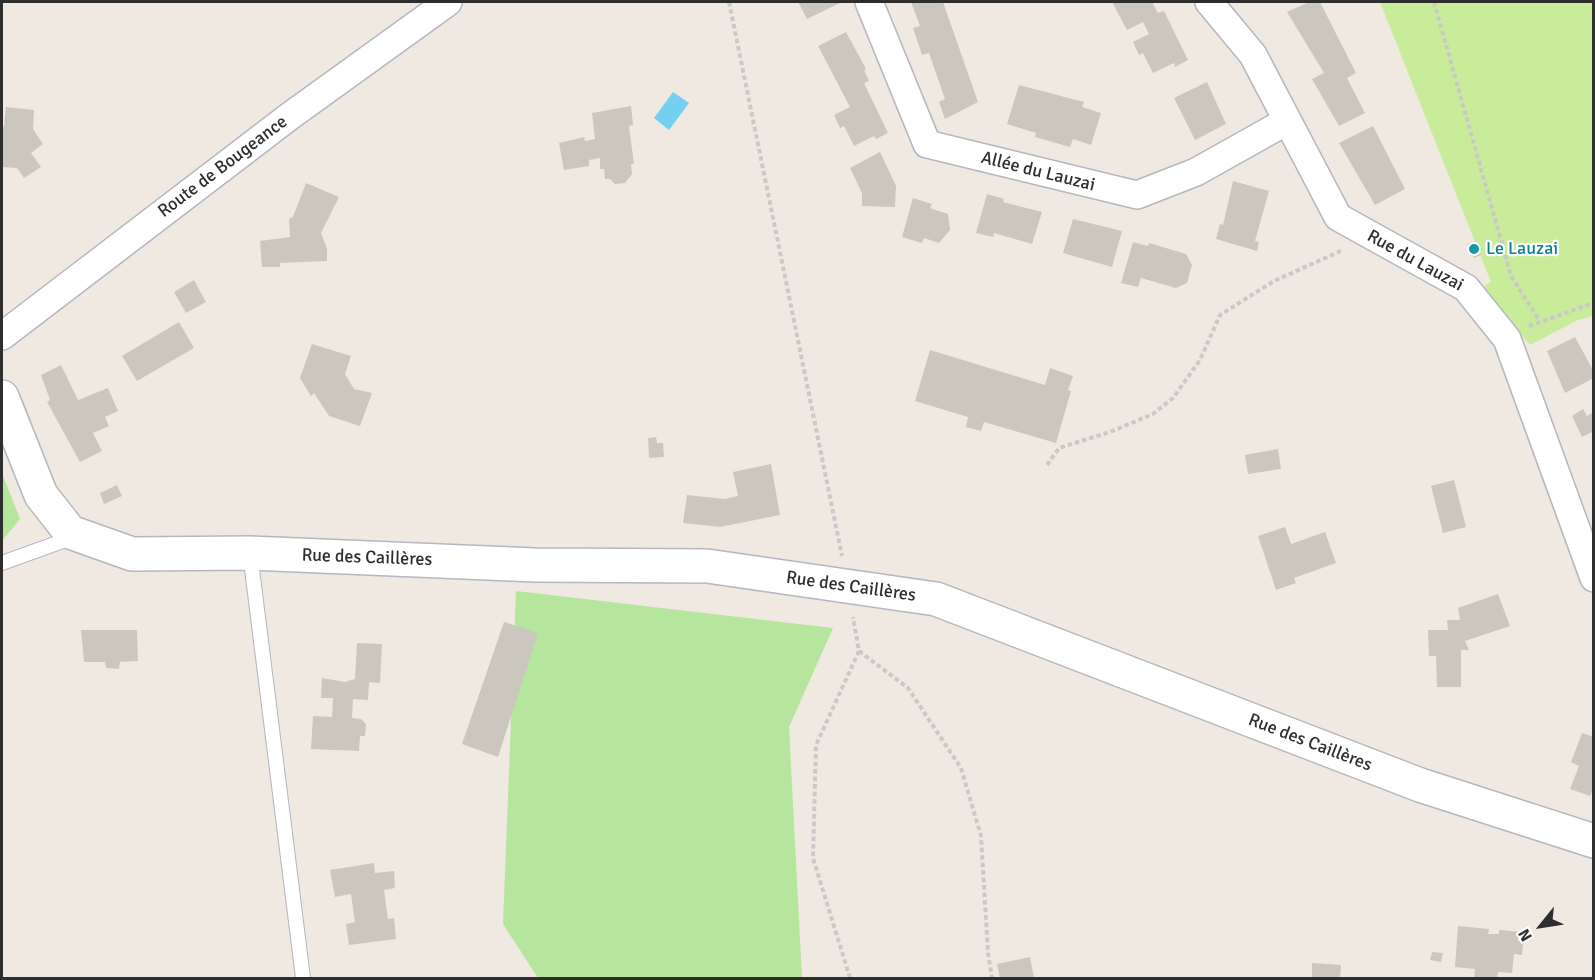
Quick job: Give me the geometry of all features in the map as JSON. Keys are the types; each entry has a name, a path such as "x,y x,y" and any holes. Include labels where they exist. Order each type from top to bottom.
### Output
{"street":[{"name":"Route de Bougeance","path":"2,336 290,116 448,2"},
{"name":"Allée du Lauzai","path":"869,2 927,144 1137,195 1196,172 1287,121"},
{"name":"Rue du Lauzai","path":"1209,2 1253,55 1338,218 1466,288 1507,339 1593,578"},
{"path":"2,397 41,495 70,532"},
{"name":"Rue des Caillères","path":"70,532 132,554 250,553 535,565 707,566 936,599 1420,785 1593,841"}],"lane":[{"path":"2,562 63,541 70,532"},
{"path":"250,553 303,978"}],"path":[{"path":"729,2 848,587"},
{"path":"1434,2 1511,276 1539,321"},
{"path":"1047,465 1059,448 1110,432 1153,414 1173,398 1200,360 1220,315 1274,281 1328,258 1370,235"},
{"path":"1507,339 1539,321 1593,303"},
{"path":"850,978 813,858 816,745 859,651 908,688 960,768 981,836 988,953 992,978"}],"green space":[{"path":"1380,2 1593,2 1593,316 1578,320 1530,345 1481,288 1491,282"},
{"path":"2,473 20,519 2,541"},
{"path":"516,591 833,628 789,727 802,978 538,978 503,924"}],"water":[{"path":"673,92 689,103 669,130 654,118"}],"building":[{"path":"798,2 842,2 807,19"},
{"path":"911,2 943,2 978,102 945,119 939,102 945,99 929,53 922,55 913,28 920,26"},
{"path":"1112,2 1152,2 1158,13 1164,11 1188,60 1175,67 1174,63 1153,73 1143,53 1139,55 1133,42 1149,34 1143,22 1127,30"},
{"path":"1309,2 1320,2 1356,73 1347,78 1365,113 1339,126 1312,79 1324,73 1287,12"},
{"path":"846,32 866,69 864,70 869,81 864,83 888,133 876,139 874,136 854,146 844,126 840,128 834,115 850,107 818,46"},
{"path":"1207,82 1226,124 1195,140 1174,98"},
{"path":"1019,85 1084,102 1082,107 1101,113 1091,145 1073,139 1070,147 1035,137 1036,133 1007,124"},
{"path":"631,106 633,125 629,126 634,164 631,164 632,174 625,183 615,184 610,179 605,179 604,169 600,169 600,158 589,160 589,166 564,170 559,143 584,137 585,141 595,139 592,113"},
{"path":"6,107 34,110 33,129 43,144 31,153 41,167 24,178 17,168 2,167 2,126 4,127"},
{"path":"1373,126 1405,189 1375,205 1339,143"},
{"path":"880,152 896,186 895,207 862,206 862,193 850,168"},
{"path":"1233,181 1269,191 1255,241 1259,242 1257,251 1216,239 1220,224 1223,225"},
{"path":"306,183 339,197 321,233 327,249 327,261 280,263 280,267 262,267 260,241 290,237 289,219 293,217"},
{"path":"987,194 1004,199 1003,202 1042,212 1032,244 994,233 993,237 976,233"},
{"path":"913,198 932,204 930,208 948,214 950,230 939,243 924,238 922,243 902,237"},
{"path":"1073,219 1122,231 1112,267 1063,253"},
{"name":"Le Lauzai","path":"1475,241 1481,255 1474,258 1467,244"},
{"path":"1133,242 1148,246 1149,243 1186,254 1192,265 1187,283 1176,288 1141,278 1138,287 1121,283"},
{"path":"194,280 206,302 186,313 174,292"},
{"path":"179,322 194,348 137,381 122,356"},
{"path":"1575,337 1594,372 1594,378 1565,393 1547,351"},
{"path":"312,344 351,356 345,374 354,389 372,393 360,426 329,416 314,393 311,396 300,378"},
{"path":"930,350 1045,385 1050,368 1073,376 1056,443 984,422 981,431 966,427 968,417 915,401"},
{"path":"61,365 78,400 108,388 118,411 105,417 109,426 93,433 102,451 80,462 47,402 50,400 41,375"},
{"path":"1583,409 1587,416 1594,412 1594,431 1582,437 1572,416"},
{"path":"656,437 657,443 663,443 664,457 649,458 648,438"},
{"path":"1278,449 1281,469 1248,474 1245,455"},
{"path":"771,464 780,515 720,527 683,523 687,495 724,499 738,496 733,472"},
{"path":"1454,480 1466,527 1443,533 1431,486"},
{"path":"117,485 122,496 104,504 100,493"},
{"path":"1285,527 1291,544 1325,532 1336,563 1294,578 1296,583 1276,590 1258,536"},
{"path":"1498,594 1510,626 1465,641 1469,650 1461,650 1461,687 1437,687 1436,656 1429,656 1428,630 1448,630 1447,620 1460,620 1458,608"},
{"path":"504,622 538,633 498,757 462,744"},
{"path":"81,630 137,630 138,661 120,662 119,669 106,668 105,662 84,662"},
{"path":"357,643 382,644 380,683 369,682 368,700 353,699 352,718 361,719 366,724 365,736 360,736 359,751 311,749 313,716 332,717 333,698 321,698 322,678 345,682 355,679"},
{"path":"1582,733 1594,737 1594,787 1590,796 1570,789 1579,766 1571,762"},
{"path":"374,863 375,873 394,871 395,888 384,890 388,919 394,918 396,939 349,945 346,924 355,922 351,894 335,897 330,870"},
{"path":"1458,926 1489,929 1488,934 1499,934 1499,930 1524,932 1522,955 1514,954 1512,973 1498,972 1497,978 1474,978 1475,969 1455,967"},
{"path":"1432,952 1443,953 1441,962 1430,960"},
{"path":"1030,957 1034,978 1000,978 997,964"},
{"path":"1312,963 1341,965 1340,978 1312,978"}],"place":[{"name":"Le Lauzai","path":"1474,249"}]}
